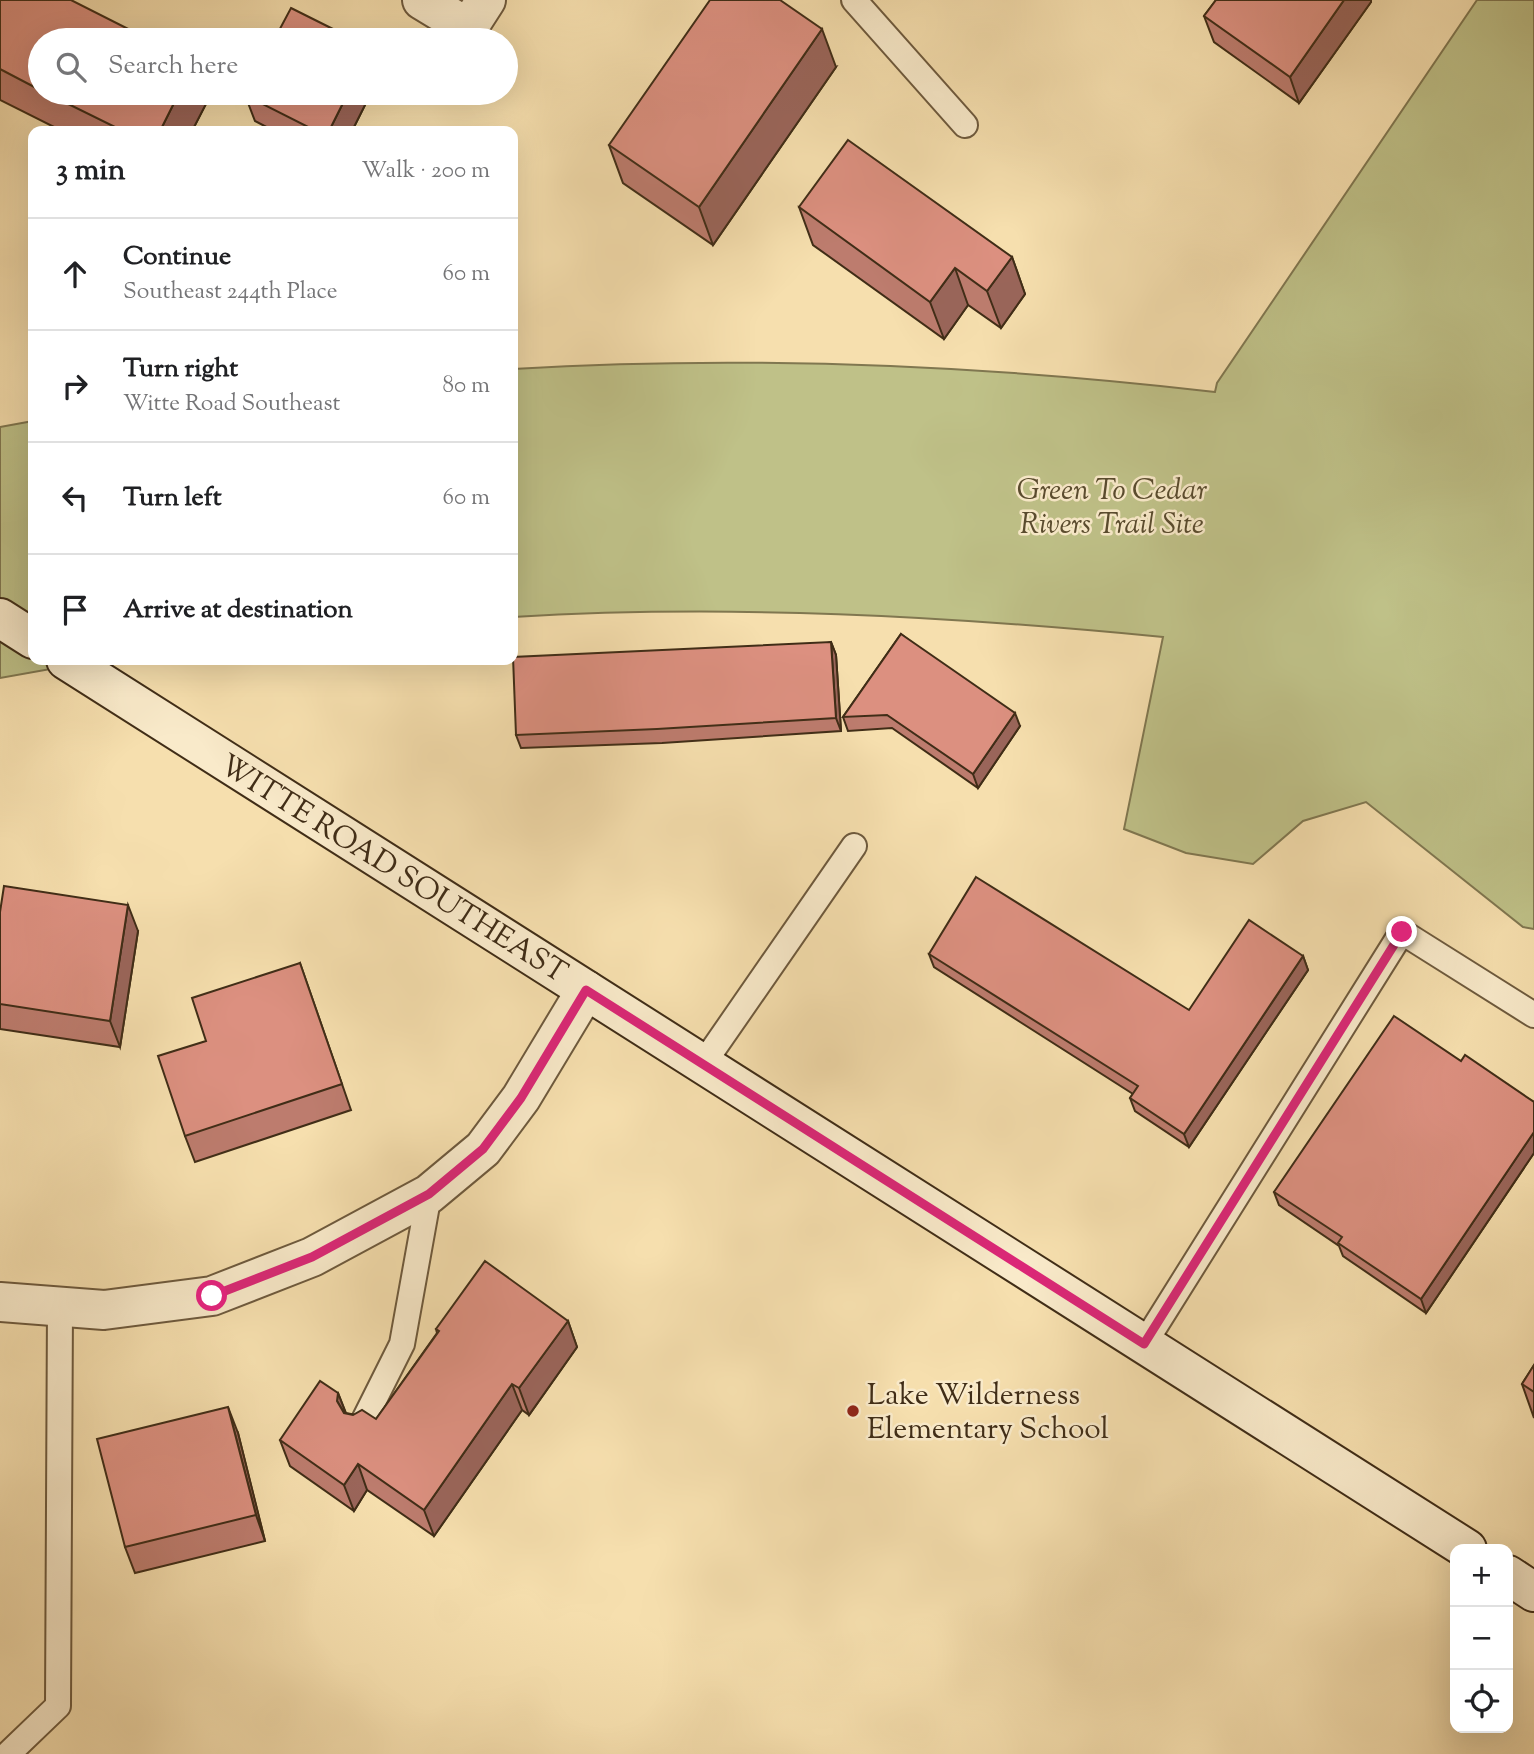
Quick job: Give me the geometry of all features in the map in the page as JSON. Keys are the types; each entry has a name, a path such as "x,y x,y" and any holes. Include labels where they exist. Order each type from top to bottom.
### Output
{"street":[{"path":"422,0 477,14"},
{"path":"0,618 28,636"},
{"name":"WITTE ROAD SOUTHEAST","path":"74,665 1459,1544"},
{"path":"0,1302 104,1310 212,1296 312,1257 429,1194 483,1149 521,1098 586,990"},
{"path":"1513,1578 1534,1592"}],"lane":[{"path":"854,0 965,125"},
{"path":"703,1064 854,846"},
{"path":"1144,1344 1402,932 1534,1015"},
{"path":"361,1426 402,1344 429,1194"},
{"path":"8,1754 58,1706 60,1307"}],"green space":[{"name":"Green To Cedar Rivers Trail Site","path":"1477,0 1534,0 1534,929 1523,927 1366,802 1303,821 1253,864 1186,853 1124,829 1163,637 1001,623 838,614 676,612 518,617 518,369 776,363 952,369 1215,392 1217,383"},
{"path":"28,422 28,665 73,665 0,678 0,427"}],"building":[{"path":"0,0 71,0 126,28 28,28 28,84 0,69"},
{"path":"710,0 780,0 822,29 699,207 609,145"},
{"path":"1216,0 1344,0 1290,77 1204,16"},
{"path":"291,8 331,28 280,28"},
{"path":"70,105 173,105 162,126 113,126"},
{"path":"265,105 342,105 332,126 306,126"},
{"path":"848,140 1012,257 987,291 955,268 930,302 799,207"},
{"path":"901,634 1015,713 973,774 887,715 843,717"},
{"path":"831,642 836,718 516,735 513,665 518,665 518,657"},
{"path":"976,877 1189,1010 1249,920 1303,956 1184,1134 1130,1098 1138,1086 929,954"},
{"path":"4,886 128,905 110,1021 0,1004 0,912"},
{"path":"300,963 342,1084 185,1136 158,1056 206,1041 192,998"},
{"path":"1394,1016 1461,1061 1465,1055 1534,1102 1534,1132 1421,1299 1338,1243 1342,1237 1274,1192"},
{"path":"485,1261 568,1321 519,1388 512,1384 424,1510 358,1464 344,1485 280,1440 320,1381 338,1393 337,1401 344,1413 353,1415 362,1410 376,1419"},
{"path":"1534,1365 1534,1392 1522,1384"},
{"path":"228,1407 256,1515 125,1547 97,1439"}],"place":[{"name":"Lake Wilderness Elementary School","path":"853,1411"}],"route":[{"path":"212,1296 312,1257 429,1194 483,1149 521,1098 586,990 1144,1344 1402,932"}]}
